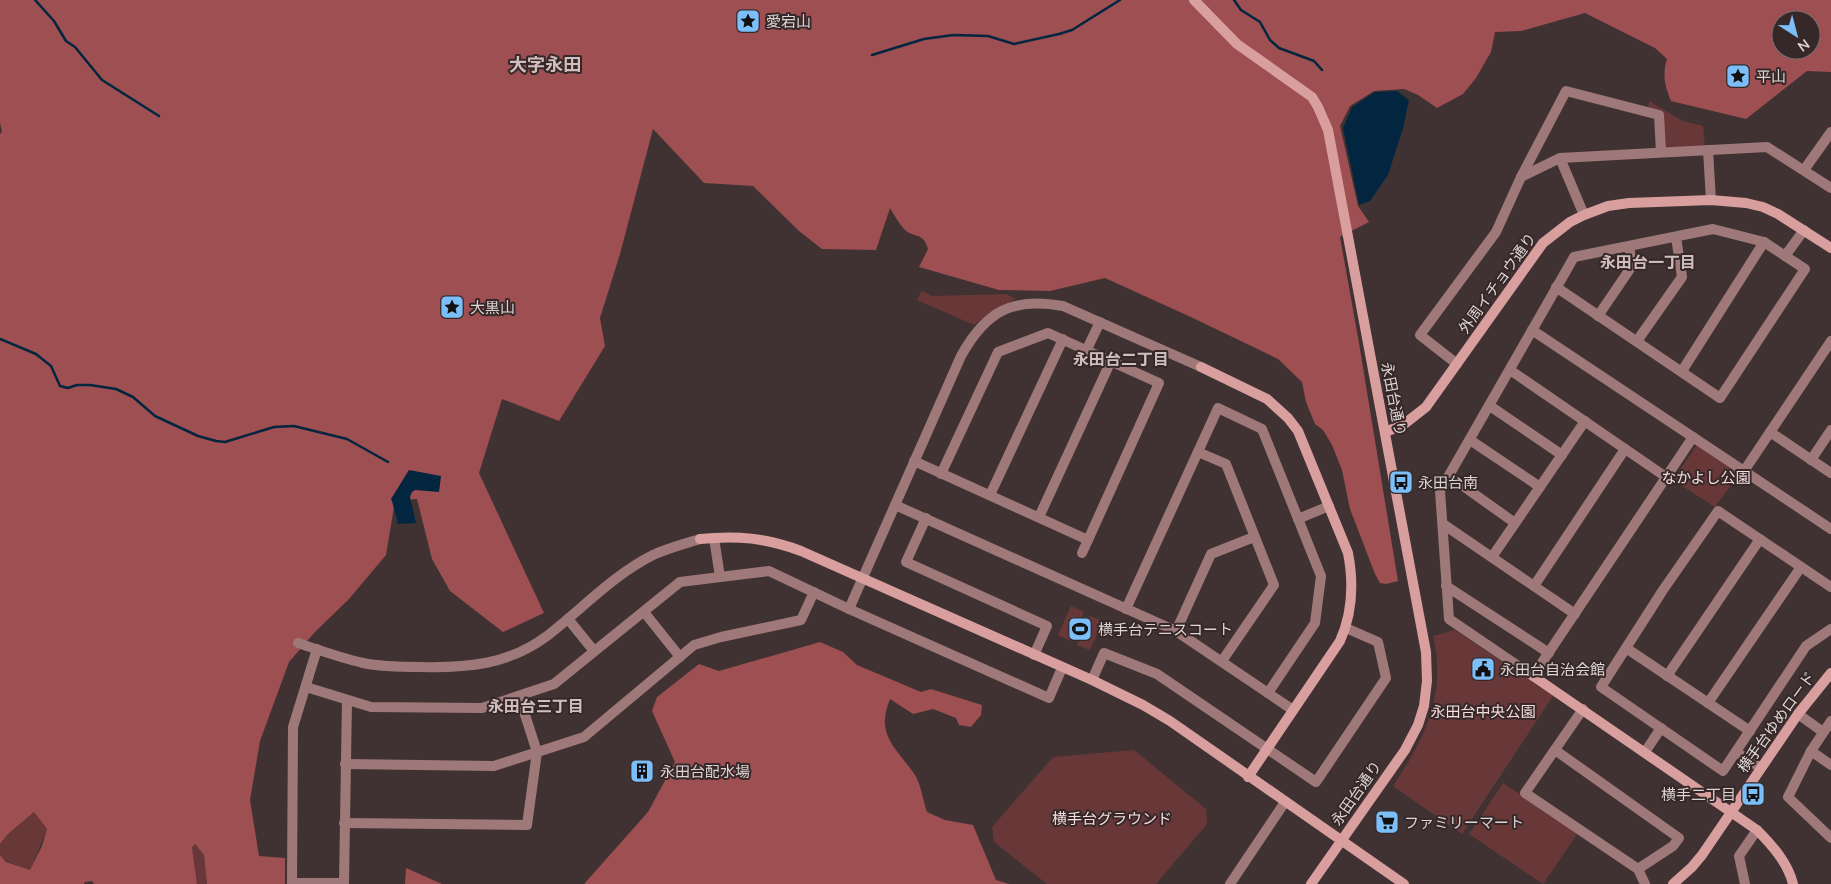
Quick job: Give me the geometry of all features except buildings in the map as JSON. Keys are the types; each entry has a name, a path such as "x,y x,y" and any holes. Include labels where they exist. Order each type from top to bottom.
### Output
{"street":[{"name":"永田台通り","path":"1194,0 1237,44 1312,97 1328,130 1426,652 1427,681 1424,706 1418,725 1383,783 1311,884"},
{"path":"1457,364 1420,335 1496,232 1521,177 1566,91 1659,115 1661,152"},
{"path":"1804,170 1831,132"},
{"path":"1521,177 1560,158 1767,147 1831,188"},
{"path":"1708,150 1711,200"},
{"path":"1560,158 1584,215"},
{"name":"外周イチョウ通り","path":"1385,432 1403,425 1426,407 1543,243 1570,222 1584,215 1608,206 1628,203 1711,200 1746,203 1763,207 1831,248"},
{"path":"1556,287 1720,398 1805,269 1764,242 1713,229 1574,257 1556,287 1490,406 1440,490 1449,619 1732,811 1757,830 1782,860 1794,884"},
{"path":"1785,256 1804,230"},
{"path":"1637,341 1682,277 1676,237"},
{"path":"1682,371 1764,242"},
{"path":"1598,316 1632,266 1629,246"},
{"path":"849,609 961,356 971,338 981,325 1009,308 1025,303 1043,302 1062,306 1201,367 1267,399 1288,418 1301,438 1348,553 1351,571 1351,605 1346,628 1340,641 1248,777"},
{"path":"1088,349 1100,322"},
{"path":"1532,330 1831,529"},
{"path":"942,474 998,352 1048,333 1088,349 1159,383 1082,553"},
{"path":"990,495 1063,339"},
{"path":"1744,471 1831,341"},
{"path":"1039,517 1111,361"},
{"path":"1510,370 1666,477"},
{"path":"1490,406 1562,455"},
{"path":"1126,609 1218,408 1262,429 1321,576 1315,623 1268,693"},
{"path":"1492,557 1584,421"},
{"path":"1811,460 1831,430"},
{"path":"1770,432 1831,474"},
{"path":"1533,676 1693,437"},
{"path":"1470,440 1540,487"},
{"path":"1534,586 1625,449"},
{"path":"1198,452 1226,464 1274,585 1222,661"},
{"path":"914,461 1088,540"},
{"path":"1449,476 1515,523"},
{"path":"895,505 1176,631 1293,710"},
{"path":"1298,519 1329,506"},
{"path":"1831,587 1718,511 1663,590 1601,687 1723,771 1806,646 1831,629"},
{"path":"926,518 906,562 1047,626 1034,655"},
{"path":"1443,524 1575,614"},
{"path":"298,643 364,663 400,667 452,668 479,665 507,658 545,637 638,563 671,547 700,539 730,536 759,538 782,544 863,578 1092,680 1143,705 1170,721 1404,884"},
{"path":"1176,631 1211,554 1254,537"},
{"path":"714,538 720,577"},
{"path":"1667,676 1760,539"},
{"path":"1708,703 1801,567"},
{"path":"306,687 371,707 482,708 554,684 680,582 769,570 849,609 1049,698 1062,668"},
{"path":"1446,586 1549,653"},
{"path":"345,764 494,766 584,737 694,645 721,637 801,620 814,592"},
{"path":"644,612 680,657"},
{"path":"568,619 594,651"},
{"path":"1092,680 1104,653 1157,674 1266,750 1316,782 1386,678 1378,642 1346,628"},
{"path":"1626,648 1750,731"},
{"path":"317,649 293,727 292,883 344,883 347,700"},
{"name":"横手台ゆめロード","path":"1673,884 1702,855 1798,714 1831,673"},
{"path":"344,823 526,825 537,752 519,696"},
{"path":"1582,709 1525,793 1638,869 1645,884"},
{"path":"1798,714 1823,732"},
{"path":"1831,721 1811,752 1788,798 1831,838"},
{"path":"1645,752 1661,728"},
{"path":"1555,750 1679,838 1673,846 1638,869"},
{"path":"1736,752 1761,768"},
{"path":"1811,752 1831,765"},
{"path":"1230,884 1285,802"},
{"path":"1745,884 1739,856 1757,830"}],"green space":[{"path":"1649,101 1683,121 1703,126 1705,148 1661,152 1659,115 1648,112"},
{"path":"922,291 932,296 1006,294 1016,299 1002,305 974,325 917,300"},
{"name":"なかよし公園","path":"1697,445 1739,474 1715,507 1673,480"},
{"path":"1071,606 1084,612 1071,641 1058,635"},
{"path":"1090,616 1103,621 1090,650 1077,645"},
{"name":"永田台中央公園","path":"1455,630 1553,696 1462,834 1393,786 1419,743 1431,712 1437,680 1437,656 1433,636"},
{"name":"横手台グラウンド","path":"1134,750 1206,809 1207,824 1156,884 1047,884 994,842 992,827 1053,757"},
{"path":"1503,783 1578,833 1543,884 1469,834"},
{"path":"34,812 47,829 30,871 6,861 0,855 0,844 7,835"},
{"path":"195,844 204,855 207,884 197,884 192,846"}],"shaded area":[{"path":"0,0 1831,0 1831,72 1807,71 1746,119 1671,101 1665,80 1667,59 1655,48 1585,13 1521,31 1495,32 1491,52 1476,78 1463,94 1437,108 1418,95 1404,89 1374,91 1350,106 1340,126 1358,206 1369,222 1340,237 1398,581 1386,584 1380,583 1375,574 1350,509 1342,470 1332,445 1323,430 1315,424 1306,402 1302,382 1278,359 1105,278 1050,291 999,290 919,267 928,249 926,243 921,237 911,234 904,229 890,208 876,250 822,249 799,231 753,186 704,183 653,129 620,254 600,318 605,346 559,421 502,399 479,473 544,613 503,632 450,591 432,559 417,499 395,501 386,555 349,599 315,632 289,662 260,741 250,800 259,856 285,858 285,884 207,884 204,855 195,844 192,847 197,884 94,884 92,881 85,882 84,884 0,884 0,855 6,862 30,870 42,846 47,829 34,812 7,835 0,844 0,134 2,132 0,123"},
{"path":"820,642 843,652 857,665 921,692 931,689 982,705 981,715 971,727 959,725 956,718 933,709 913,714 890,699 886,712 886,732 915,775 927,812 945,820 973,825 996,880 1009,884 584,884 648,812 675,762 652,711 657,697 699,664 719,671"},
{"path":"406,868 442,884 405,884"}],"water":[{"path":"1397,91 1409,100 1403,128 1388,175 1370,201 1359,205 1343,128 1352,107 1375,92"},
{"path":"409,470 441,476 439,492 415,490 412,492 410,497 416,523 398,524 391,499"}],"waterway":[{"path":"35,0 54,21 66,41 75,47 102,80 159,116"},
{"path":"872,55 924,39 953,35 988,36 1014,44 1072,30 1120,0"},
{"path":"1234,0 1241,10 1260,22 1270,40 1279,48 1314,61 1322,70"},
{"path":"0,339 36,354 51,366 60,386 68,388 77,385 90,385 116,389 133,397 155,416 198,436 225,442 274,427 294,426 347,439 388,462"}],"place":[{"name":"愛宕山","path":"748,21"},
{"name":"平山","path":"1738,76"},
{"name":"大黒山","path":"452,307"},
{"name":"永田台南","path":"1401,482"},
{"name":"横手台テニスコート","path":"1080,629"},
{"name":"永田台自治会館","path":"1483,669"},
{"name":"永田台配水場","path":"642,771"},
{"name":"横手二丁目","path":"1753,794"},
{"name":"ファミリーマート","path":"1387,822"}],"district":[{"name":"大字永田","path":"545,64"},
{"name":"永田台一丁目","path":"1648,262"},
{"name":"永田台二丁目","path":"1121,359"},
{"name":"永田台三丁目","path":"536,706"}]}
